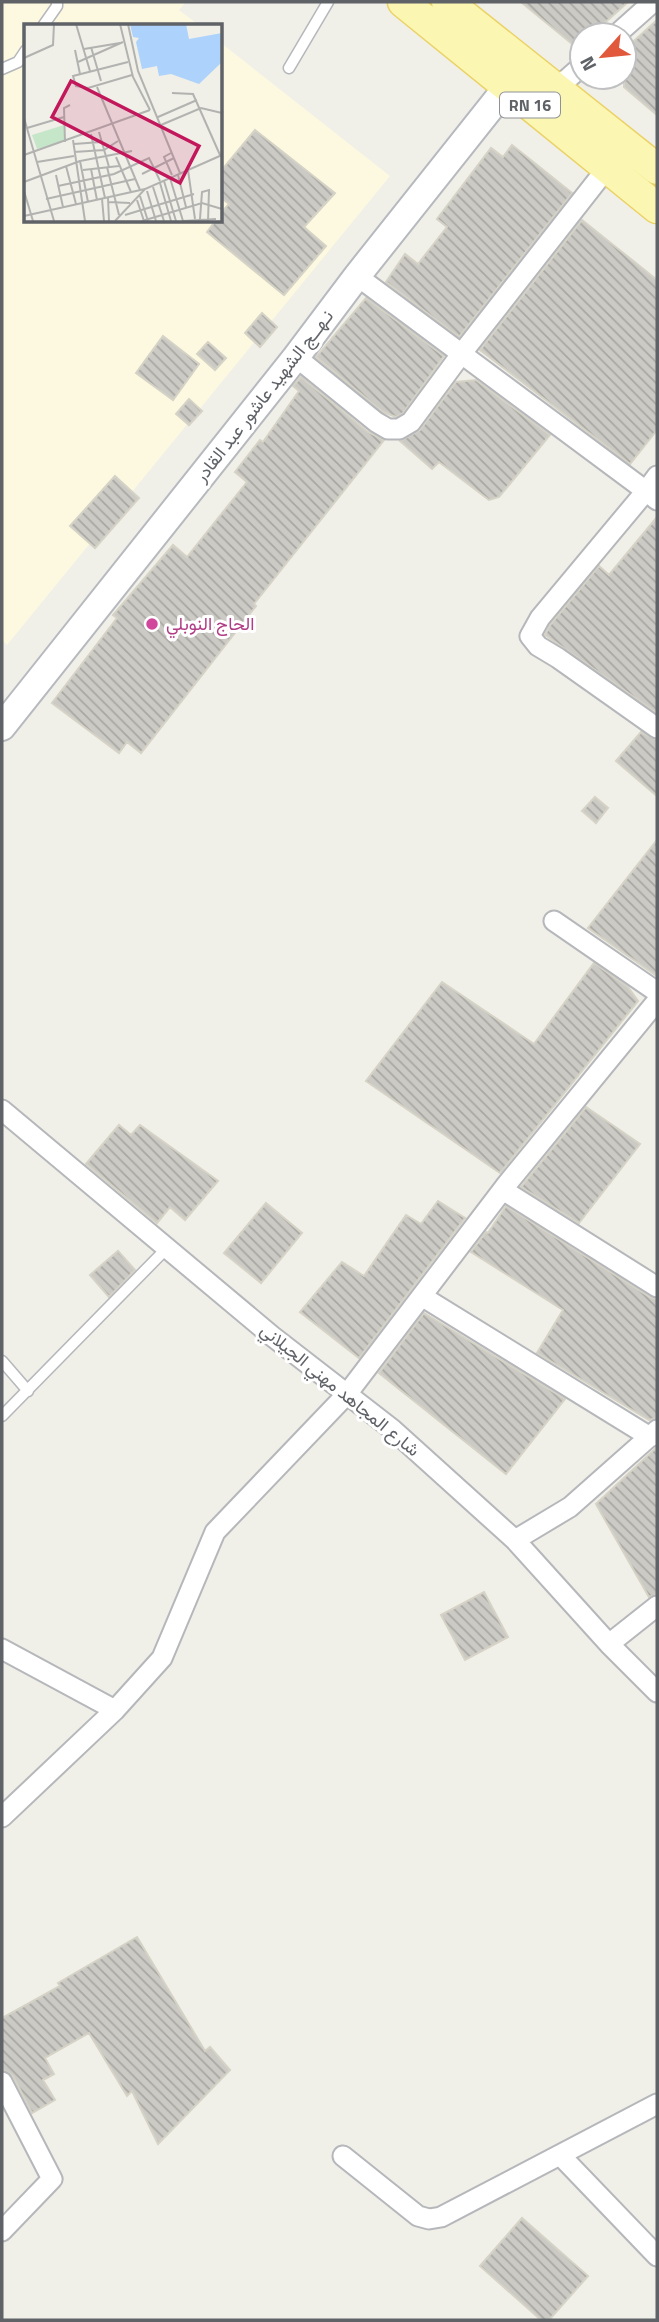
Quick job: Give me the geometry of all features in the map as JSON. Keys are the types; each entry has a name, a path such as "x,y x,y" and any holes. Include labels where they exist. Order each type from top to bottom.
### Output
{"main road":[{"name":"RN 16","path":"403,2 516,75 557,88 657,169"},
{"name":"RN 16","path":"447,2 607,168 657,208"},
{"name":"نـهــج الشهيد عاشور عبد القادر","path":"3,723 296,357 516,75"}],"street":[{"path":"632,21 653,2"},
{"path":"557,88 568,78"},
{"path":"296,357 388,429 399,429 411,422 607,168"},
{"path":"357,276 653,489 540,618 530,636 538,646 657,728"},
{"path":"554,921 657,992"},
{"path":"2,1817 115,1710 162,1658 215,1532 348,1394 502,1189 657,1001"},
{"name":"شارع المجاهد مهني الجيلاني","path":"2,1110 272,1336 392,1429 515,1540 657,1692"},
{"path":"502,1189 657,1287"},
{"path":"423,1297 654,1434 570,1507 515,1540"},
{"path":"610,1644 657,1606"},
{"path":"2,1649 115,1710"},
{"path":"2,2082 52,2179 2,2231"},
{"path":"343,2156 418,2216 429,2219 441,2217 657,2104"},
{"path":"561,2156 657,2256"}],"lane":[{"path":"44,24 57,2"},
{"path":"289,68 328,2"},
{"path":"2,69 18,62 24,53"},
{"path":"2,1416 167,1248"},
{"path":"2,1361 28,1391"}],"shaded area":[{"path":"2,2 186,2 179,10 197,24 24,24 24,222 222,222 222,44 390,176 7,645 2,640"}],"building":[{"path":"521,2 628,2 607,21 568,21 568,41"},
{"path":"657,20 657,115 629,91 638,91 638,37"},
{"path":"255,130 335,193 304,227 326,246 284,295 207,232 214,222 222,222 222,212 229,204 222,199 222,170"},
{"path":"512,145 572,193 459,337 386,282 405,254 418,264 447,227 437,219 491,148 503,157"},
{"path":"582,220 657,280 657,430 630,464 480,350"},
{"path":"366,298 444,356 403,413 396,417 383,412 316,357"},
{"path":"262,313 277,327 260,347 245,333"},
{"path":"163,336 199,364 173,400 136,373"},
{"path":"208,342 226,358 215,370 197,354"},
{"path":"301,377 368,432 384,440 254,604 256,606 141,753 127,742 119,753 52,703 117,618 113,615 173,545 187,557 247,482 235,472 260,440 263,442 299,391 293,386"},
{"path":"476,380 550,435 499,497 489,500 439,462 432,469 400,441 420,430 456,382"},
{"path":"189,399 202,411 189,425 176,414"},
{"path":"115,476 139,498 95,548 70,526"},
{"path":"657,517 657,713 545,635 550,625 599,566 609,575"},
{"path":"641,732 657,740 657,796 616,761"},
{"path":"595,797 608,808 596,823 582,811"},
{"path":"657,840 657,976 588,928"},
{"path":"594,963 628,987 638,1001 500,1173 366,1081 442,982 534,1044"},
{"path":"586,1107 640,1144 579,1223 521,1187"},
{"path":"119,1125 131,1135 140,1125 218,1181 185,1220 170,1207 157,1223 86,1164"},
{"path":"438,1201 465,1218 359,1358 300,1312 342,1262 364,1276 406,1215 421,1224"},
{"path":"266,1203 302,1233 261,1283 224,1253"},
{"path":"506,1206 657,1299 657,1418 649,1420 537,1353 563,1310 471,1252"},
{"path":"118,1251 135,1270 109,1297 90,1275"},
{"path":"424,1313 565,1399 506,1474 379,1373"},
{"path":"657,1447 657,1594 649,1597 596,1504"},
{"path":"484,1592 508,1637 465,1660 441,1615"},
{"path":"137,1937 205,2051 210,2047 230,2070 158,2144 132,2091 127,2096 89,2033 45,2058 54,2074 43,2080 55,2100 32,2113 13,2076 2,2069 2,2018 60,1986 58,1983"},
{"path":"522,2218 588,2276 549,2320 541,2320 480,2266"}],"place":[{"name":"الحاج النوبلي","path":"152,624"}]}
